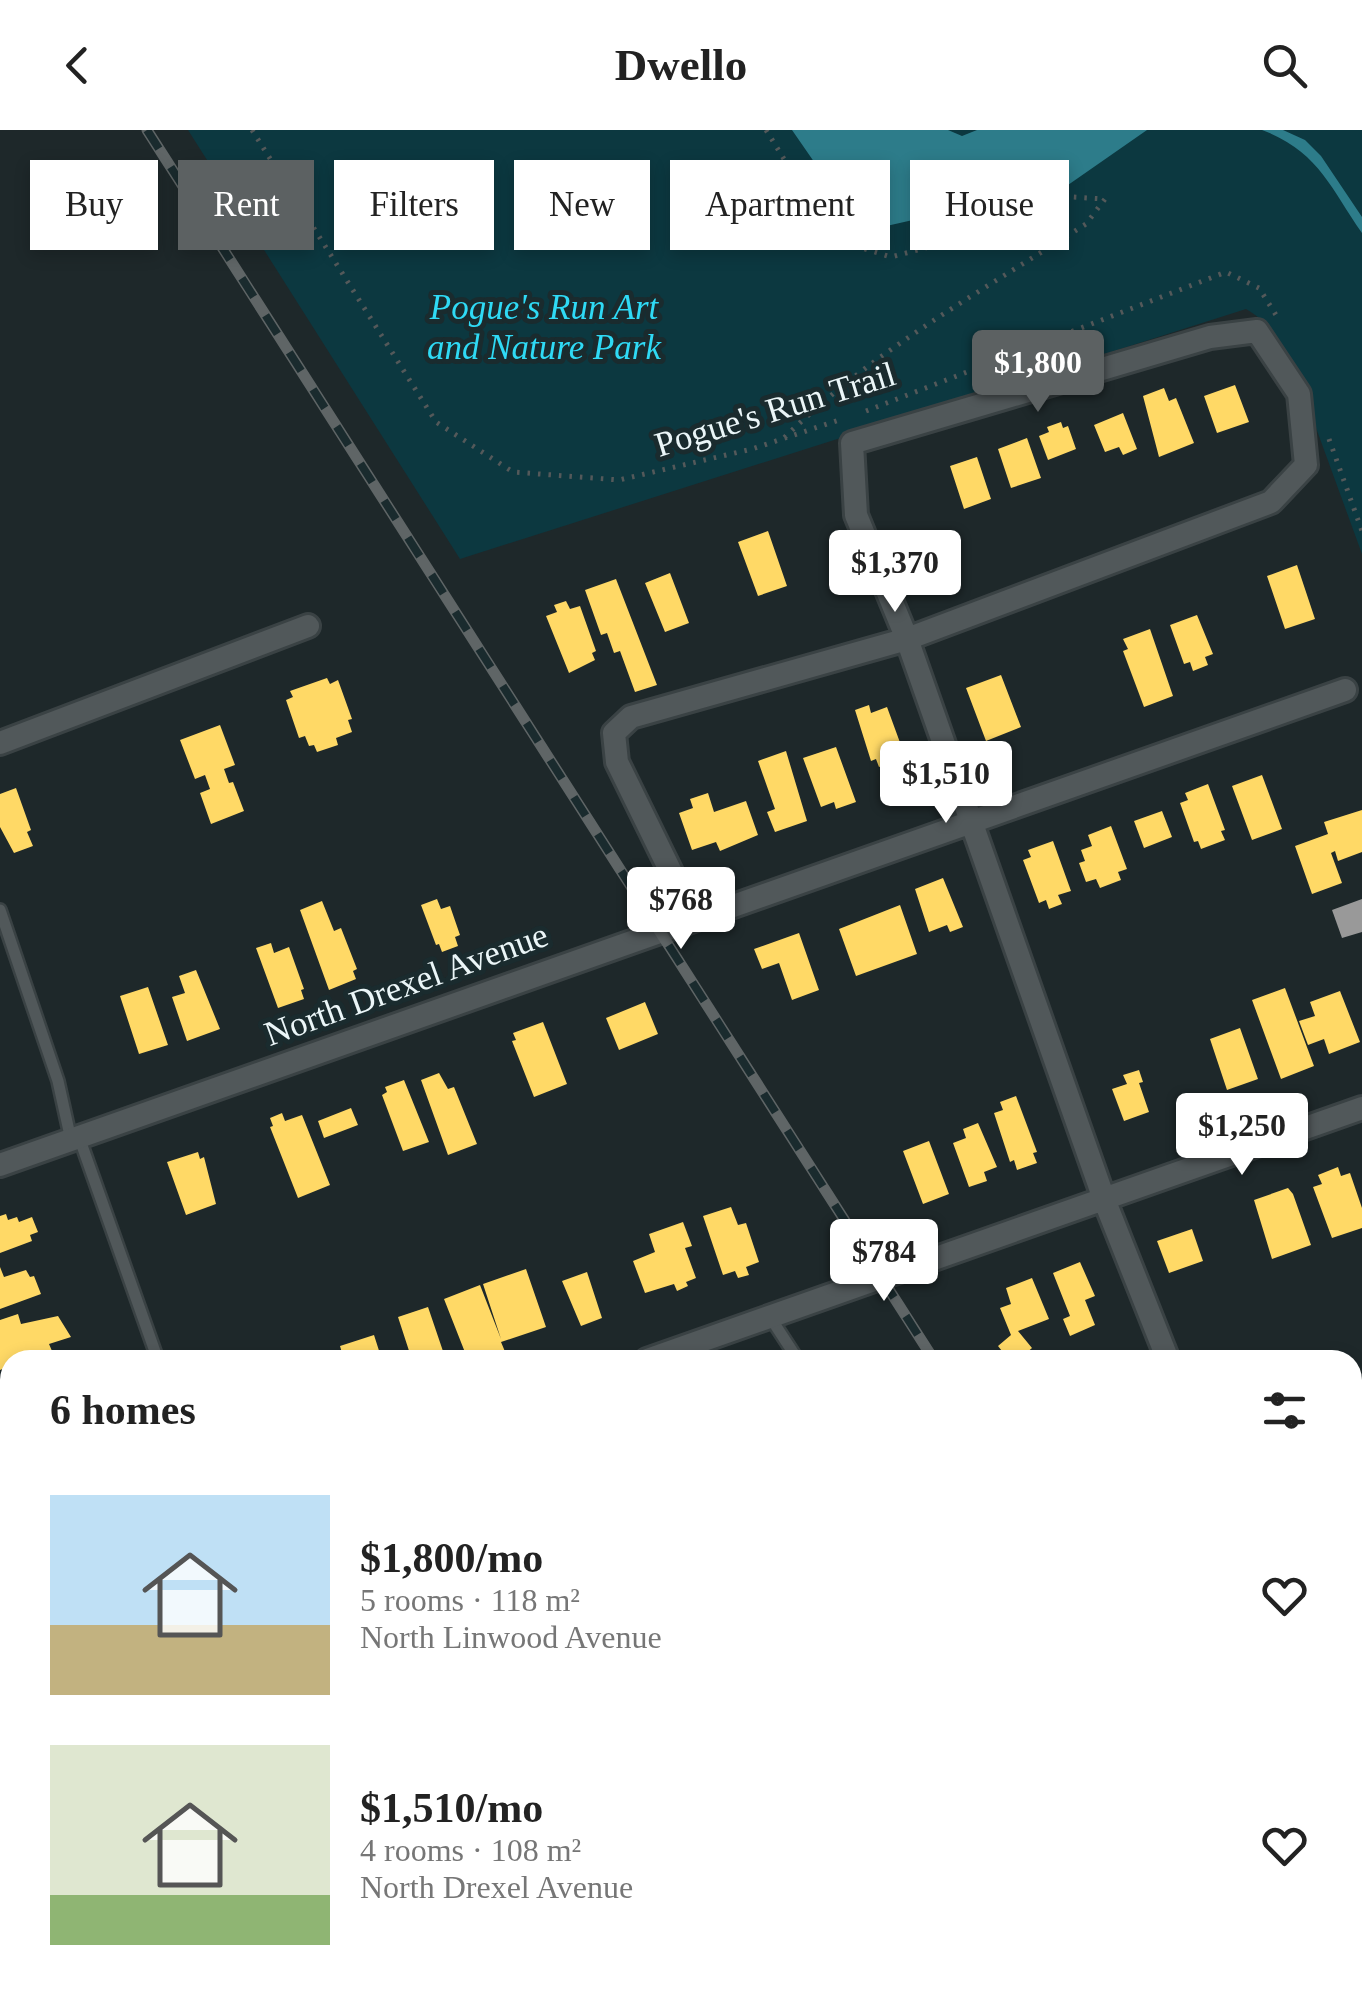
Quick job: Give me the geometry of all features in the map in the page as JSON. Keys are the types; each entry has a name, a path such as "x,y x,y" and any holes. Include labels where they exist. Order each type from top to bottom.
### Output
{"street":[{"path":"694,920 617,762 614,733 631,717 907,639 1271,502 1306,465 1299,394 1258,331 1210,338 852,442 856,514 907,639 1104,1199 1164,1350"},
{"path":"0,743 308,626"},
{"name":"North Drexel Avenue","path":"0,1165 1345,690"},
{"path":"675,1350 1362,1108"}],"lane":[{"path":"0,910 75,1138 154,1350"},
{"path":"770,1316 792,1350"}],"path":[{"name":"Pogue's Run Trail","path":"252,130 436,422 513,472 620,480 783,439 907,396 1226,272 1259,288 1286,329"},
{"path":"766,130 792,172 849,244 891,258 967,237 1072,197 1105,199 1086,224 874,360 824,397 783,439"},
{"path":"1328,437 1362,530"}],"green space":[{"name":"Pogue's Run Art and Nature Park","path":"188,130 1362,130 1362,554 1292,362 1267,326 1246,309 460,559 264,250 314,250 314,160 207,160"}],"shaded area":[{"path":"792,130 948,130 962,136 977,130 1147,130 1069,184 1069,160 910,160 910,221 890,225 890,160 813,160"},
{"path":"1262,130 1283,130 1305,140 1321,156 1362,217 1362,233 1310,160 1297,148"}],"building: Homes":[{"path":"1235,385 1249,422 1217,433 1204,396"},
{"path":"1164,388 1169,401 1176,398 1194,443 1159,457 1143,396"},
{"path":"1123,413 1137,449 1123,455 1119,447 1105,452 1094,425"},
{"path":"1061,422 1063,428 1068,426 1076,449 1048,460 1039,436 1049,432 1047,427"},
{"path":"1027,438 1041,478 1011,488 998,449"},
{"path":"977,457 991,499 964,509 950,466"},
{"path":"768,531 787,586 758,596 738,542"},
{"path":"1297,565 1315,619 1285,629 1267,576"},
{"path":"670,573 689,623 665,632 645,583"},
{"path":"616,579 657,685 635,692 620,651 614,653 607,633 601,635 585,590"},
{"path":"566,601 570,609 580,606 596,651 592,653 595,660 569,673 546,616 557,612 554,605"},
{"path":"1197,615 1213,654 1205,657 1208,665 1193,671 1190,662 1184,664 1170,625"},
{"path":"1150,629 1173,696 1144,707 1123,651 1128,649 1123,639"},
{"path":"1001,675 1021,727 986,741 966,688"},
{"path":"327,678 330,684 338,680 352,719 348,720 352,732 336,738 338,745 317,752 305,736 299,738 286,700 293,697 290,691"},
{"path":"869,705 871,713 887,707 902,748 898,750 902,759 879,767 876,759 871,761 855,710"},
{"path":"220,725 235,765 224,769 244,811 211,824 200,793 210,789 205,775 195,779 180,740"},
{"path":"836,747 856,802 836,809 834,802 821,807 803,758"},
{"path":"786,751 807,821 775,832 767,812 775,809 758,761"},
{"path":"1262,775 1282,829 1252,840 1232,786"},
{"path":"1208,784 1225,840 1201,849 1198,841 1194,842 1180,803 1188,800 1185,793"},
{"path":"16,788 33,846 14,853 0,827 0,794"},
{"path":"708,793 714,812 746,801 758,835 720,851 716,842 692,850 679,813 693,808 690,799"},
{"path":"1362,810 1362,852 1338,861 1335,851 1331,853 1342,883 1312,894 1295,846 1328,834 1324,822"},
{"path":"1162,811 1172,837 1144,848 1134,821"},
{"path":"1111,826 1127,869 1118,872 1121,880 1100,888 1096,879 1086,882 1079,863 1085,861 1081,850 1092,846 1088,835"},
{"path":"1053,841 1071,891 1058,895 1062,904 1049,909 1046,900 1039,903 1023,860 1031,857 1028,850"},
{"path":"943,878 963,927 950,932 947,925 929,932 915,889"},
{"path":"437,899 441,909 450,906 460,935 455,937 458,946 442,952 421,905"},
{"path":"322,901 334,931 341,928 357,969 353,971 356,979 329,990 300,910"},
{"path":"900,905 917,954 856,976 839,929"},
{"path":"799,933 819,990 792,1000 779,963 762,969 754,949"},
{"path":"271,943 274,953 289,947 304,989 304,999 278,1008 256,948"},
{"path":"196,970 220,1029 187,1041 172,997 185,993 179,976"},
{"path":"148,987 168,1045 139,1054 120,996"},
{"path":"1285,988 1314,1066 1281,1079 1252,1000"},
{"path":"1340,991 1360,1042 1329,1054 1324,1039 1308,1045 1299,1021 1315,1016 1310,1002"},
{"path":"645,1002 658,1034 619,1050 606,1018"},
{"path":"543,1022 567,1084 534,1097 512,1041 516,1040 513,1033"},
{"path":"1240,1028 1258,1079 1227,1090 1210,1039"},
{"path":"1139,1070 1143,1082 1139,1083 1149,1112 1124,1121 1112,1089 1127,1084 1123,1075"},
{"path":"439,1073 448,1089 454,1087 477,1144 448,1155 421,1080"},
{"path":"404,1080 429,1142 403,1151 382,1095 387,1092 385,1087"},
{"path":"1016,1096 1037,1152 1033,1153 1037,1163 1017,1170 1014,1160 1010,1162 994,1113 1003,1110 1000,1102"},
{"path":"351,1108 358,1125 324,1138 318,1121"},
{"path":"282,1113 285,1121 302,1115 330,1185 298,1198 270,1127 270,1118"},
{"path":"978,1123 997,1167 984,1172 987,1181 969,1187 953,1143 966,1138 963,1129"},
{"path":"929,1141 949,1194 923,1204 903,1151"},
{"path":"198,1152 200,1159 204,1157 216,1204 186,1215 167,1162"},
{"path":"1338,1167 1341,1176 1350,1173 1362,1208 1362,1228 1332,1238 1313,1187 1322,1184 1318,1175"},
{"path":"1288,1188 1311,1245 1272,1259 1254,1200"},
{"path":"731,1207 738,1225 746,1223 759,1262 746,1267 749,1275 738,1278 735,1271 723,1275 703,1216"},
{"path":"6,1214 8,1220 17,1217 19,1222 32,1217 38,1232 30,1235 32,1241 0,1253 0,1216"},
{"path":"683,1222 692,1246 685,1248 696,1278 677,1291 674,1284 645,1293 633,1261 655,1252 649,1234"},
{"path":"1192,1229 1203,1261 1169,1273 1157,1241"},
{"path":"1080,1262 1095,1296 1085,1300 1095,1325 1070,1336 1063,1319 1070,1316 1053,1273"},
{"path":"0,1267 4,1277 26,1270 30,1277 34,1276 41,1294 0,1309"},
{"path":"526,1269 546,1327 501,1342 504,1350 464,1350 444,1299 480,1285 501,1339 483,1284"},
{"path":"587,1272 602,1318 581,1326 562,1281"},
{"path":"1032,1278 1049,1319 1018,1331 1032,1348 1030,1350 1001,1350 998,1346 1011,1335 1000,1308 1011,1304 1006,1288"},
{"path":"428,1307 443,1350 409,1350 398,1317"},
{"path":"18,1314 21,1324 58,1316 71,1337 49,1344 52,1350 0,1350 0,1320"},
{"path":"374,1335 379,1350 341,1350 340,1346"}],"building: Industry":[{"path":"1362,899 1362,932 1342,938 1332,910"}],"railway":[{"path":"147,130 928,1350"}]}
